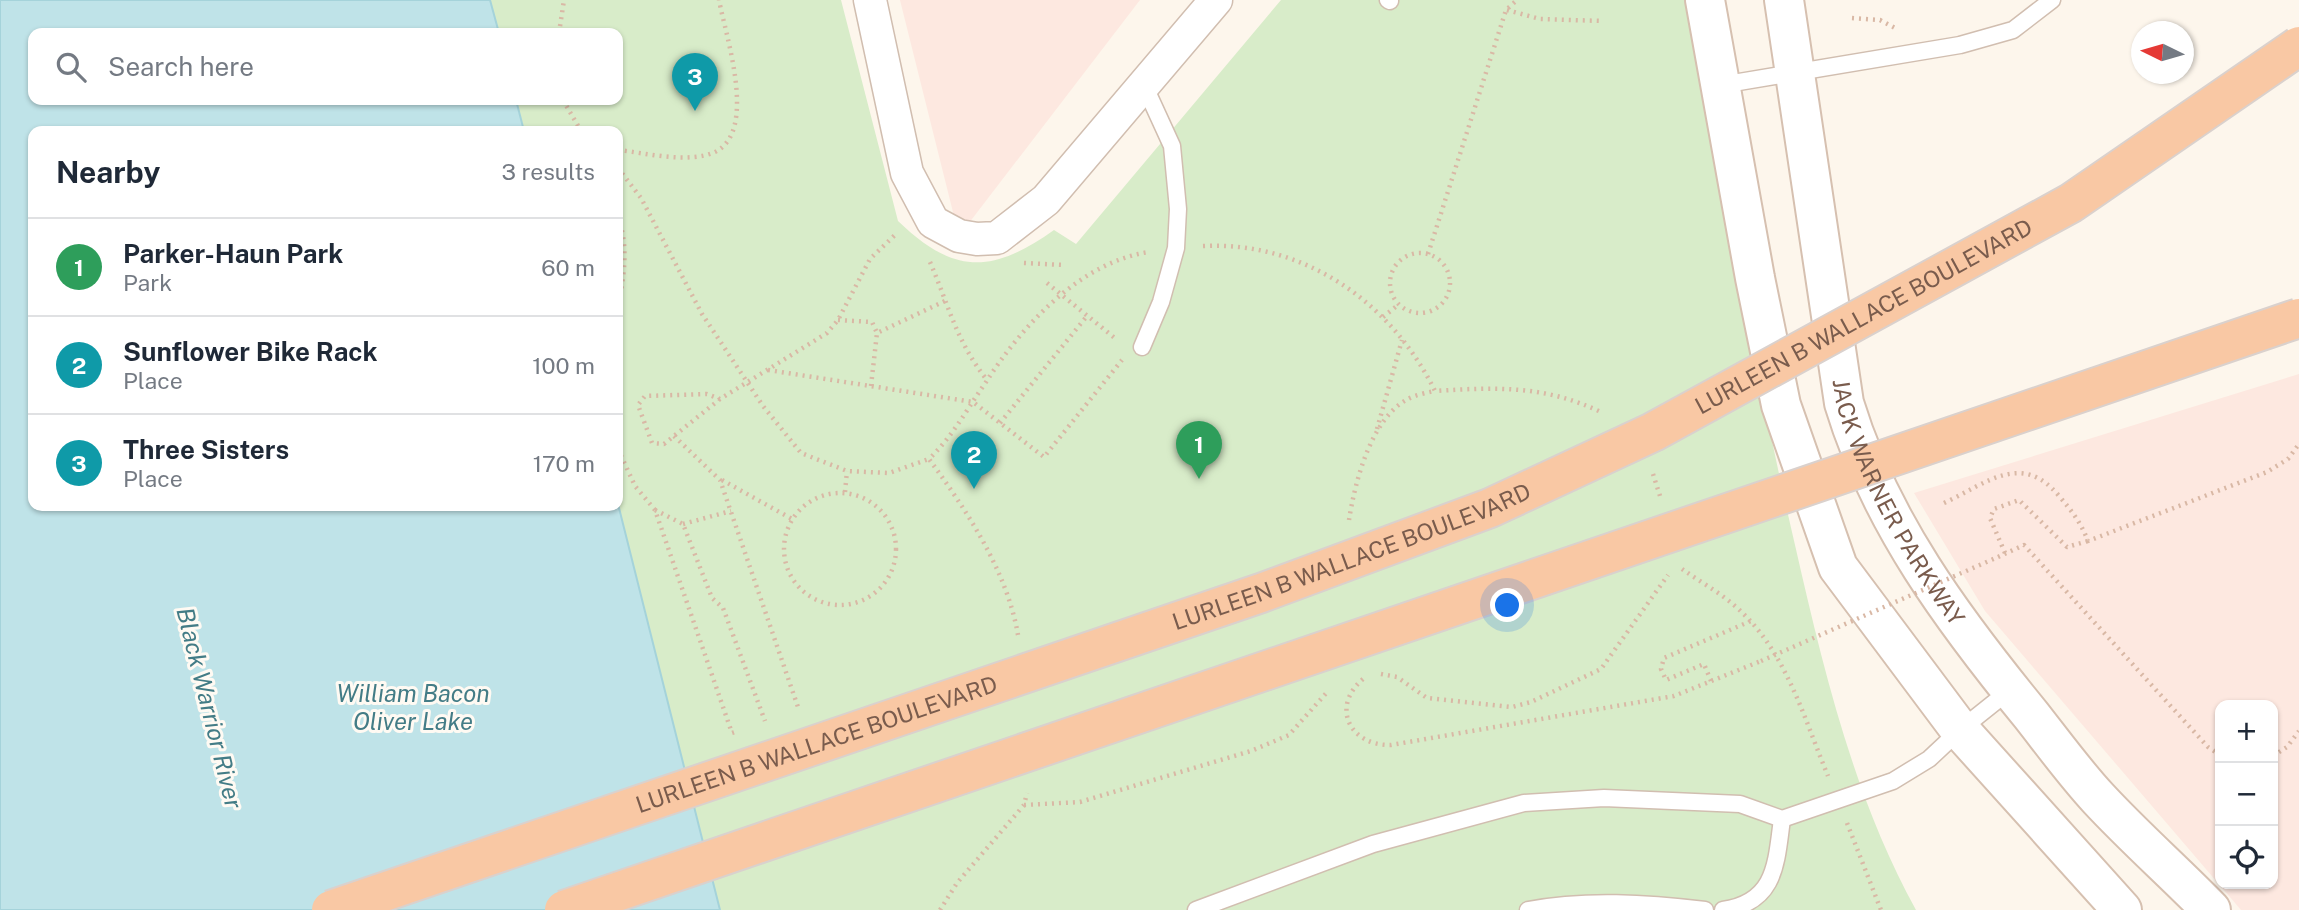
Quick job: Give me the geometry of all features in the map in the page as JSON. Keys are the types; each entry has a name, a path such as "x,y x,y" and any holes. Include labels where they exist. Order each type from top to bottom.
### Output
{"highway":[{"name":"LURLEEN B WALLACE BOULEVARD","path":"331,910 1248,598 1490,508 1653,432 2071,203 2299,46"},
{"path":"564,910 2299,318"}],"main road":[{"path":"1705,0 1755,278 1781,405 1816,513 1838,567 1960,730 2122,910"},
{"name":"JACK WARNER PARKWAY","path":"1784,0 1844,404 1856,443 1887,510 1932,586 2010,690 2098,797 2211,910"}],"street":[{"path":"870,0 907,173 933,222 960,236 997,238 1046,200 1145,87 1216,0"}],"lane":[{"path":"1721,85 1973,41 2013,30 2052,0"},
{"path":"1136,348 1161,302 1176,248 1178,209 1172,146 1145,87"},
{"path":"1196,910 1373,844 1524,803 1604,798 1740,803 1782,819 1893,781 1929,759 2010,690"},
{"path":"1723,910 1744,907 1766,889 1776,858 1782,819"},
{"path":"1528,910 1556,905 1618,904 1704,910"}],"path":[{"path":"560,28 564,0"},
{"path":"623,150 692,156 714,152 729,140 738,120 738,101 719,0"},
{"path":"1428,254 1506,10 1504,0"},
{"path":"1506,10 1517,0"},
{"path":"1506,10 1539,19 1603,21"},
{"path":"1852,19 1880,20 1895,29 1908,26"},
{"path":"565,105 578,126"},
{"path":"623,174 641,198 702,314 783,434 801,453 847,471 889,473 929,459 947,442 986,380 1029,326 1061,295 1111,265 1141,253 1176,248 1259,248 1311,266 1353,288 1402,340 1423,368 1434,391 1537,390 1557,393 1612,418"},
{"path":"623,231 623,283"},
{"path":"720,399 707,394 645,396 638,405 652,443 664,444 720,399 827,333 838,320 870,259 897,233"},
{"path":"1408,254 1437,257 1449,274 1450,284 1443,303 1426,313 1406,310 1398,305 1389,287 1393,267 1408,254"},
{"path":"930,262 967,354 986,380"},
{"path":"1047,283 1119,341"},
{"path":"877,333 947,300"},
{"path":"1383,317 1398,305"},
{"path":"1000,423 1087,316"},
{"path":"838,320 872,322 877,333 871,386"},
{"path":"1376,433 1402,340"},
{"path":"768,370 974,402 1044,457 1136,348"},
{"path":"674,436 720,480 792,519"},
{"path":"2005,553 1990,518 1994,509 2020,500 2067,547 2267,472 2288,459 2299,444"},
{"path":"929,459 954,493 992,559 1016,621 1020,647"},
{"path":"623,460 635,486 655,510 732,733 743,729"},
{"path":"1649,463 1663,507"},
{"path":"845,492 847,471"},
{"path":"1944,503 2002,476 2023,471 2038,475 2081,522 2088,541"},
{"path":"720,480 799,711 788,715"},
{"path":"845,492 878,506 889,521 896,538 896,556 891,574 880,589 865,600 848,605 829,605 813,599 798,587 788,572 784,554 785,536 792,519 815,498 845,492"},
{"path":"655,510 684,524 731,511"},
{"path":"684,524 712,598 723,608 765,722"},
{"path":"1670,573 1601,668 1531,702 1512,707 1427,698 1397,677 1385,674 1362,680 1353,689 1346,712 1357,735 1367,742 1379,745 1532,722 1674,696 1761,661 2024,545 2121,654 2215,752"},
{"path":"1674,564 1734,605 1751,621 1784,669 1825,767"},
{"path":"1711,681 1704,663 1666,680 1661,668 1664,658 1751,621"},
{"path":"754,725 776,718"},
{"path":"2278,753 2287,747 2299,731"},
{"path":"940,910 957,883 1024,805 1029,781"},
{"path":"1848,826 1881,910"}],"shaded area":[{"path":"900,0 1140,0 959,236"},
{"path":"2299,374 2299,910 2241,910 2223,889 2278,889 2278,700 2215,700 2215,880 1985,611 1914,493"}],"green space":[{"path":"490,0 841,0 898,221 937,251 956,259 974,262 992,261 1011,255 1054,230 1076,244 1281,0 1689,0 1752,341 1817,638 1858,778 1894,867 1916,910 720,910 620,511 623,511 623,126 523,126 517,105 623,105 623,28 498,28"}],"water":[{"name":"William Bacon Oliver Lake","path":"0,0 490,0 498,28 28,28 28,105 517,105 523,126 28,126 28,511 620,511 720,910 0,910"}],"place":[{"name":"Three Sisters","path":"695,111"},
{"name":"Parker-Haun Park","path":"1199,479"},
{"name":"Sunflower Bike Rack","path":"974,489"}],"water label":[{"name":"Black Warrior River","path":"209,708"}]}
